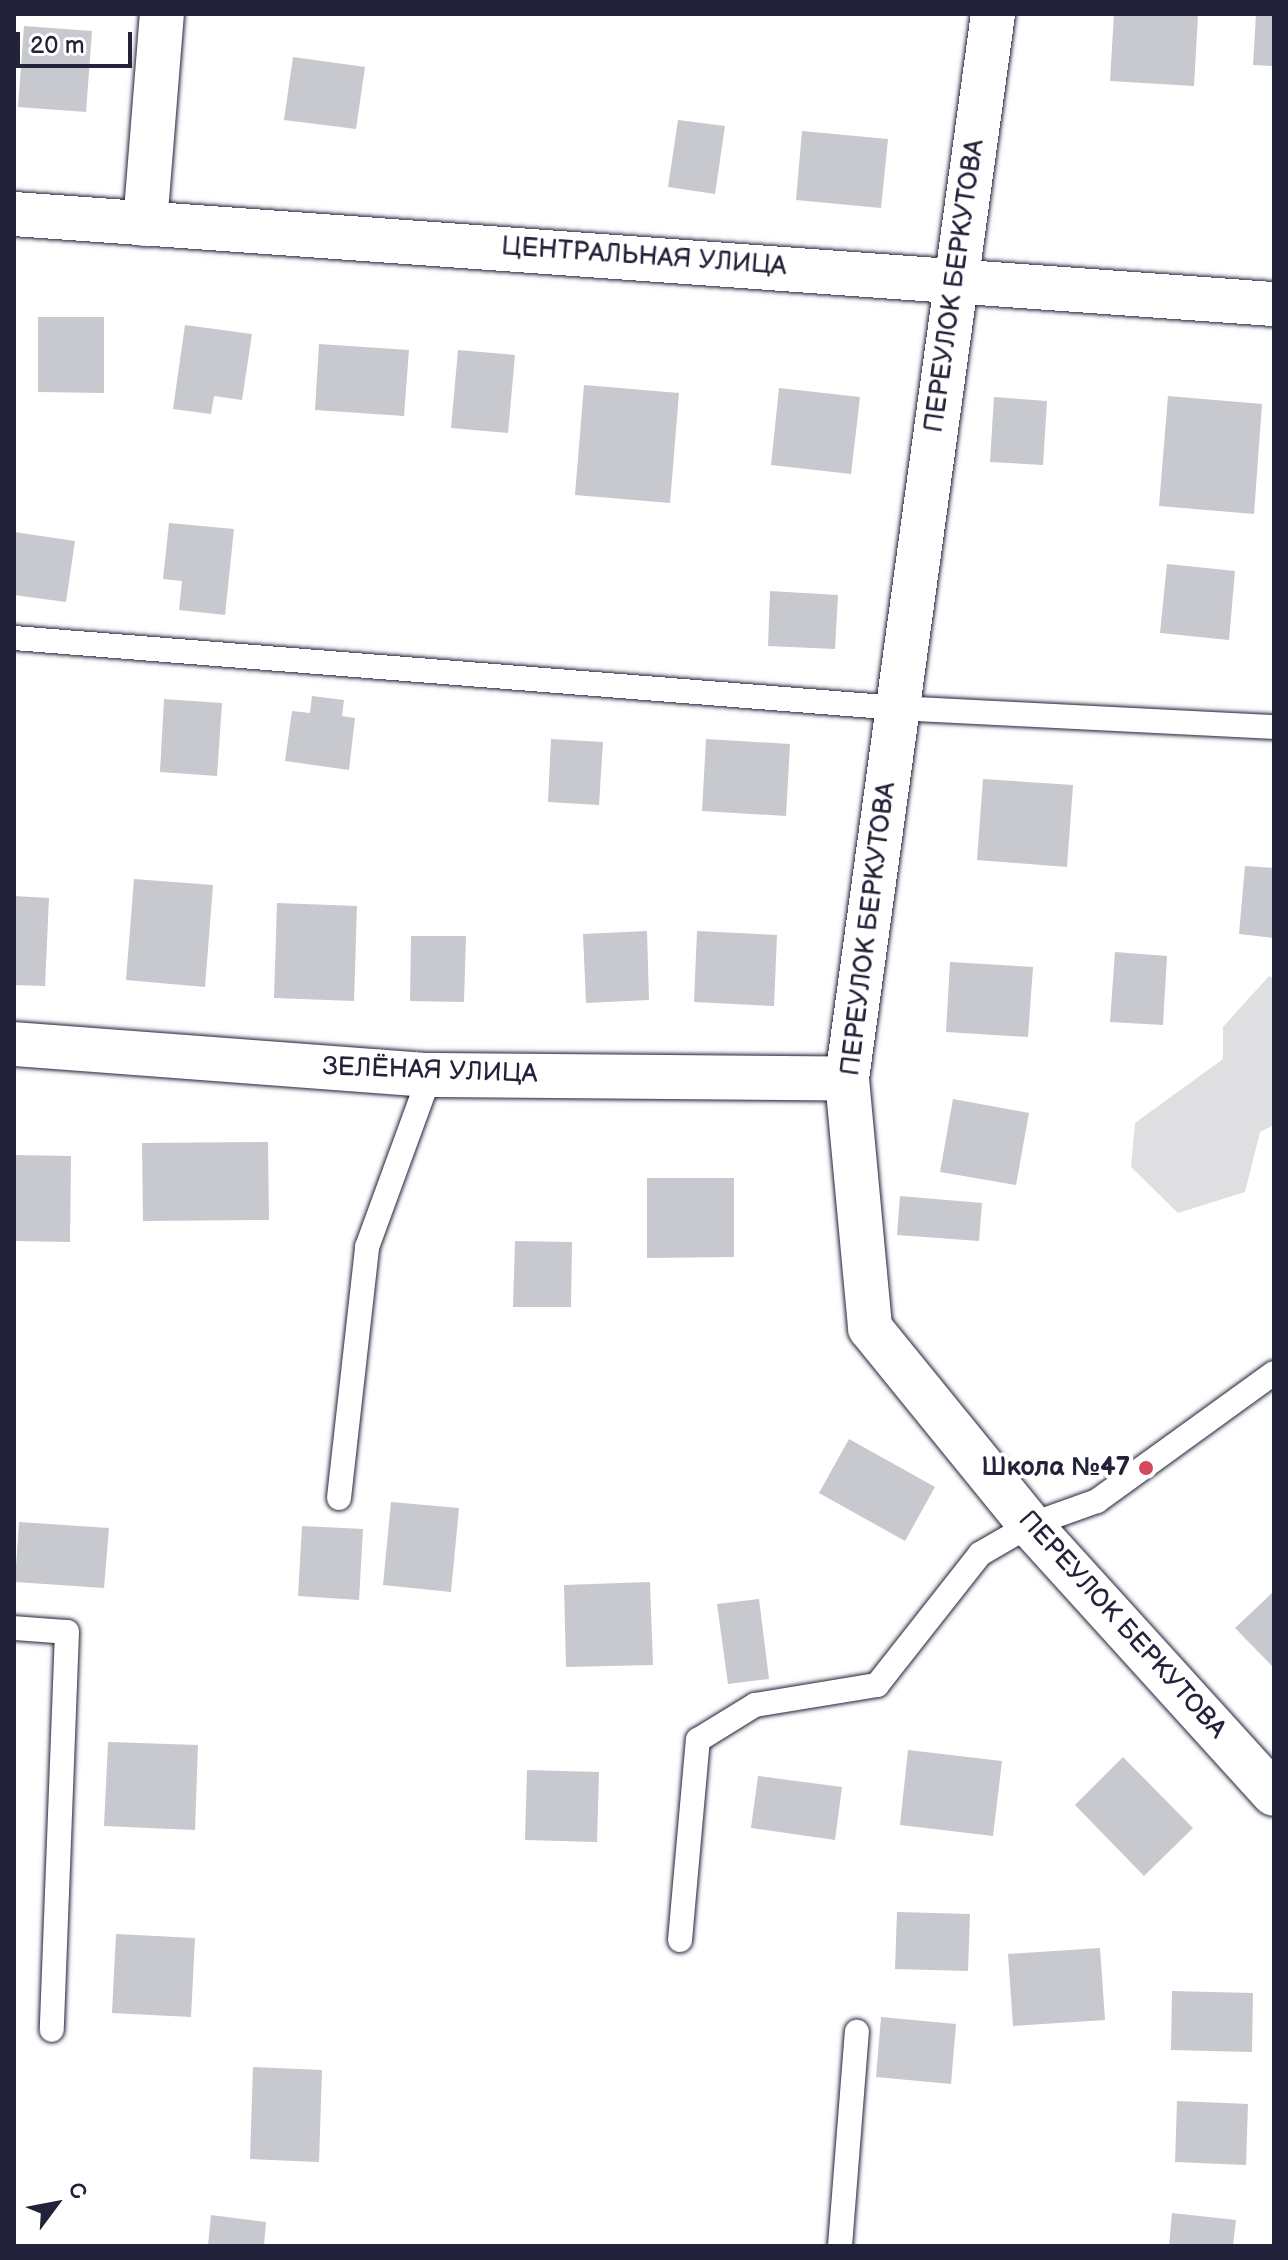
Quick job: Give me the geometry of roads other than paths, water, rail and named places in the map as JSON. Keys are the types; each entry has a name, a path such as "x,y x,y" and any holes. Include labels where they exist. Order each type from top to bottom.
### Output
{"street":[{"path":"145,224 162,14"},
{"name":"ПЕРЕУЛОК БЕРКУТОВА","path":"993,14 847,1079 870,1328 1030,1525 1274,1794"},
{"name":"ЦЕНТРАЛЬНАЯ УЛИЦА","path":"14,214 955,277 1274,304"},
{"name":"ЗЕЛЁНАЯ УЛИЦА","path":"14,1044 430,1075 847,1079"}],"lane":[{"path":"14,638 898,708 1274,727"},
{"path":"339,1498 367,1247 430,1075"},
{"path":"680,1940 698,1740 755,1705 877,1685 980,1554 1030,1525 1097,1501 1274,1373"},
{"path":"14,1628 67,1632 52,2030"},
{"path":"840,2246 857,2032"}],"place":[{"name":"Школа №47","path":"1146,1468"}]}
